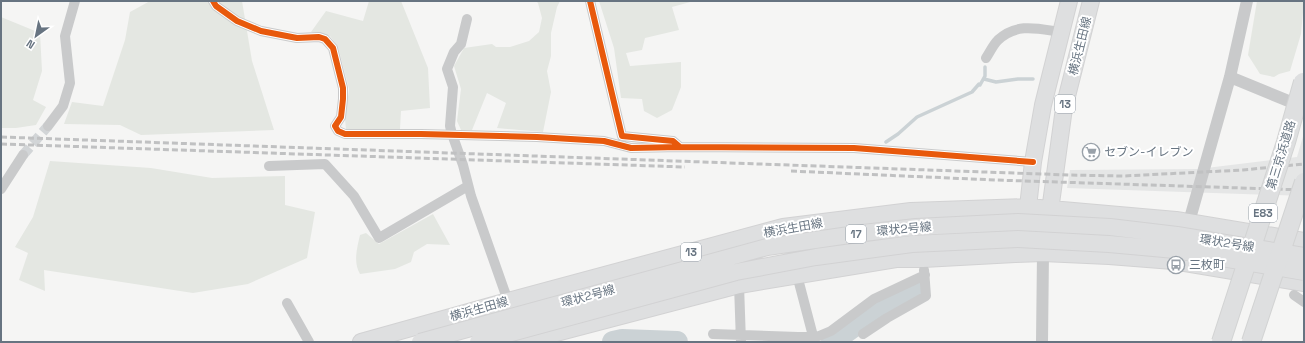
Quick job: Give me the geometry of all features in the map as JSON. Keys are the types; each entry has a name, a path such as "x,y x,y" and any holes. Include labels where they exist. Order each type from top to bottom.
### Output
{"highway":[{"name":"第三京浜道路","path":"1221,342 1303,82"},
{"name":"E83","path":"1251,342 1304,182"}],"main road":[{"name":"横浜生田線","path":"361,342 783,227 911,211 1028,207 1033,162 1043,105 1069,1"},
{"name":"横浜生田線","path":"1051,209 1064,108 1091,1"},
{"path":"1028,207 1189,222 1304,241"},
{"name":"13","path":"1043,253 1051,209"},
{"name":"環状2号線","path":"420,342 767,247 916,228 1018,222 1110,227 1177,235 1304,256"},
{"name":"環状2号線","path":"478,342 736,272 816,257 912,244 1018,239 1109,244 1175,250 1304,272"},
{"path":"522,342 739,285 896,260 1043,253 1109,256 1173,261 1299,289"}],"street":[{"path":"48,126 64,106 70,83 65,36 75,1"},
{"path":"213,1 216,6 237,21 261,31 297,38 319,37 325,39 333,48 343,88 344,99 340,117 335,126 338,131 345,134 452,134 537,137 604,141 631,148 854,148 1033,162"},
{"path":"590,1 622,136 673,141 680,147"},
{"path":"1189,222 1230,77 1248,1"},
{"path":"467,19 461,44 454,52 447,69 453,87 450,126 463,165 471,196 508,301"},
{"path":"986,58 997,41 1007,33 1023,28 1061,32"},
{"path":"1230,77 1304,107"},
{"path":"1,189 23,155"},
{"path":"270,166 325,164 354,196 380,238 468,186"},
{"path":"1028,207 1043,253 1042,342"},
{"path":"863,334 887,318 926,296 923,259"},
{"path":"797,275 812,336"},
{"path":"713,334 741,339 819,336 831,331 874,299 925,275"},
{"path":"739,285 741,339"},
{"path":"1299,289 1304,302"},
{"path":"287,303 309,342"}],"shaded area":[{"path":"150,1 242,1 252,61 274,130 141,135 120,125 64,124 72,102 103,106 125,40 130,12"},
{"path":"369,1 401,1 428,68 430,108 401,111 400,129 346,129 345,119 349,89 338,47 330,36 311,32 326,11 363,21"},
{"path":"536,1 560,1 557,7 551,33 551,56 547,71 551,92 543,132 497,128 506,103 487,93 472,130 461,130 457,121 461,89 454,66 464,48 492,44 496,47 510,47 529,41 539,32 542,18 538,3"},
{"path":"599,1 694,1 672,7 679,30 645,38 642,50 626,53 630,66 681,62 681,87 672,110 657,118 644,111 642,99 621,98 614,48"},
{"path":"1257,1 1304,1 1301,34 1290,71 1274,77 1260,74 1248,55"},
{"path":"1,17 40,33 42,71 33,100 46,107 36,125 16,128 1,128"},
{"path":"1304,133 1304,196 1067,188 1070,170 1198,169 1297,157"},
{"path":"50,161 151,168 212,178 285,176 285,205 315,212 307,258 248,284 193,293 44,270 45,291 19,280 28,253 15,247 33,217"},
{"path":"433,214 450,245 427,244 414,252 411,262 395,269 360,274 356,260 360,235 366,233 379,244"}],"waterway":[{"path":"886,142 898,134 917,117 972,92 979,84 980,85 985,76 985,67"},
{"path":"984,79 996,82 1018,79 1033,79"},
{"path":"832,342 875,311 917,289"},
{"path":"613,342 622,340 677,342"}],"tunnel":[{"path":"23,155 48,126"}],"railway":[{"path":"1,137 1069,175 1123,176 1243,170 1304,164"},
{"path":"1,144 685,167"},
{"path":"791,171 995,180 1304,190"}],"cycle path":[{"path":"213,1 216,6 237,21 261,31 297,38 319,37 325,39 333,48 343,88 341,117 335,126 338,131 345,134 537,137 604,141 631,148 680,147"},
{"path":"590,1 622,136 673,141 680,147 854,148 1033,162"}],"place":[{"name":"セブン-イレブン","path":"1091,152"},
{"name":"三枚町","path":"1176,265"}]}
